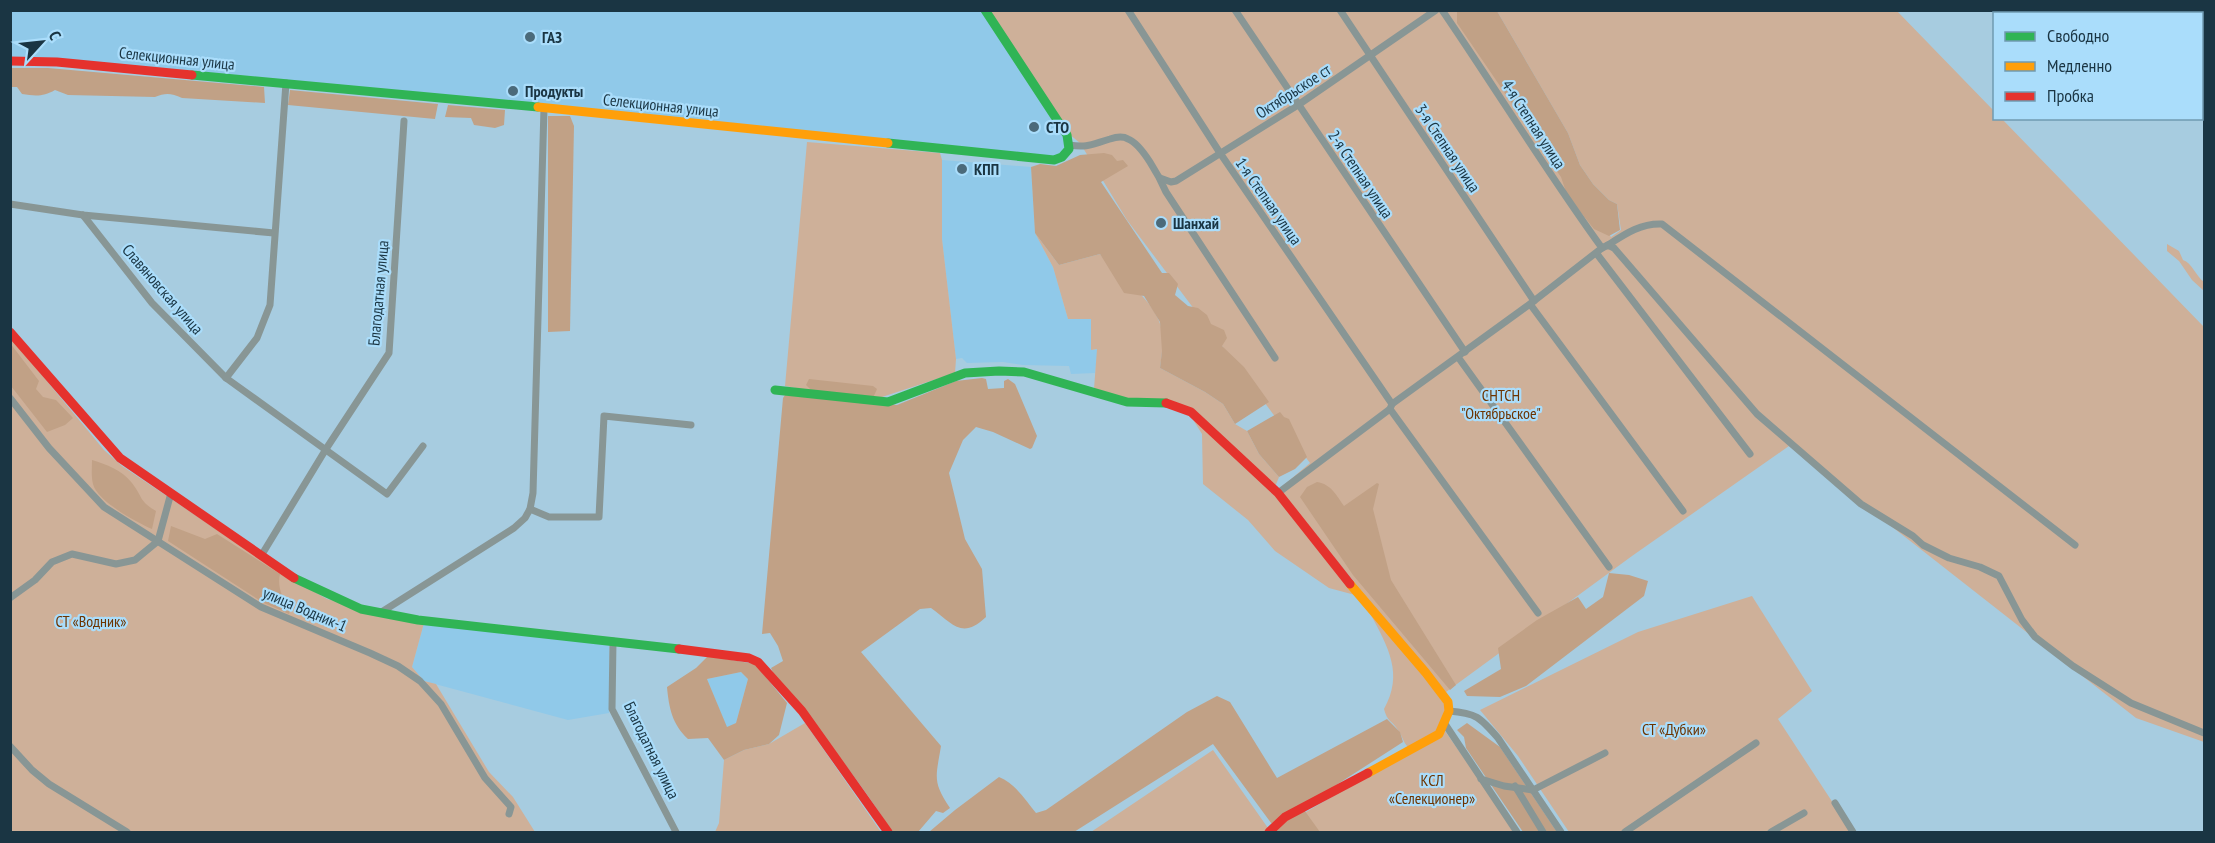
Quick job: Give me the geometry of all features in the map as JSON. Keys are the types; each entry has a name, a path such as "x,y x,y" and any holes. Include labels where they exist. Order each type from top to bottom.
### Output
{"street":[{"path":"985,10 1067,135 1069,145 1092,146 1109,139 1127,138 1133,141 1160,178 1166,192 1275,358"},
{"name":"1-я Степная улица","path":"1128,10 1220,153 1391,406 1538,613"},
{"name":"2-я Степная улица","path":"1235,10 1462,355 1609,567"},
{"name":"3-я Степная улица","path":"1340,10 1532,303 1683,512"},
{"name":"Октябрьское ст","path":"1160,178 1171,182 1176,181 1298,105 1436,10"},
{"name":"4-я Степная улица","path":"1442,10 1560,190 1750,454"},
{"name":"Селекционная улица","path":"10,62 57,62 286,83 1054,160 1066,154 1069,145"},
{"path":"226,378 257,338 270,305 286,83"},
{"path":"380,613 514,528 525,518 530,509 533,493 535,442 544,108"},
{"name":"Благодатная улица","path":"261,556 326,449 389,353 404,121"},
{"name":"Славяновская улица","path":"10,204 83,215 274,233"},
{"name":"Славяновская улица","path":"83,215 152,303 226,378 326,449"},
{"path":"1278,493 1602,249 1629,231 1653,224 1662,224 2075,545"},
{"path":"1602,249 1614,248 1757,414 1861,504 1913,536 1923,545 1949,558 1980,567 1999,576 2022,620 2035,638 2073,666 2131,703 2205,733"},
{"path":"10,332 120,458 261,556 295,578 330,596 361,609 380,613 728,655 749,658 758,662 802,711 888,832"},
{"path":"775,390 888,402 965,373 1024,372 1127,402 1169,403 1191,412 1278,493 1338,570 1448,702 1449,711 1439,734 1312,805 1288,814 1275,823 1269,832"},
{"name":"улица Водник-1","path":"10,398 49,448 104,507 261,607 304,627 339,639 410,673 441,704 485,778 511,807 509,814"},
{"path":"530,509 549,517 599,517 604,416 691,424"},
{"path":"326,449 387,494 423,446"},
{"path":"10,598 34,580 52,562 72,554 116,564 135,560 158,542 171,492"},
{"path":"400,600 398,607 406,617"},
{"name":"Благодатная улица","path":"613,641 612,709 676,832"},
{"path":"1449,711 1471,713 1486,724 1561,832"},
{"path":"1445,724 1517,832"},
{"path":"1625,832 1756,743"},
{"path":"10,746 32,770 50,784 127,832"},
{"path":"1481,779 1504,786 1533,790 1605,753"},
{"path":"1515,786 1543,832"},
{"path":"1835,803 1853,832"},
{"path":"1771,832 1804,813"}],"shaded area":[{"path":"10,11 981,11 1065,135 1067,147 1054,158 11,60"},
{"path":"1457,11 1497,11 1568,133 1580,165 1593,184 1609,200 1617,204 1620,230 1609,236 1594,229 1567,195 1561,177 1457,23"},
{"path":"11,68 48,68 264,87 265,103 182,98 168,94 155,97 68,95 55,90 43,95 27,95 22,94 17,87 11,87"},
{"path":"290,90 438,104 435,119 288,105"},
{"path":"448,105 505,110 504,125 495,128 474,125 471,118 445,117"},
{"path":"548,116 570,116 574,126 570,331 548,332"},
{"path":"1104,153 1112,155 1117,161 1123,160 1128,166 1101,182 1162,273 1169,273 1178,284 1175,295 1188,306 1198,308 1207,315 1211,324 1224,330 1227,338 1222,346 1244,367 1269,402 1235,424 1223,404 1160,368 1162,351 1160,322 1144,296 1124,293 1100,254 1059,265 1035,233 1031,167 1040,164 1056,166 1080,155"},
{"path":"942,160 1031,167 1035,233 1053,267 1068,319 1091,319 1091,350 1098,349 1095,373 1071,374 1069,366 1003,362 967,363 962,358 956,359 942,239"},
{"path":"10,343 39,381 36,389 43,397 56,400 73,418 65,425 47,432 11,386"},
{"path":"809,379 873,386 877,389 873,398 812,391 806,385"},
{"path":"986,379 988,389 1004,388 1004,381 1008,379 1015,384 1037,436 1030,449 976,427 963,440 949,473 965,539 982,569 986,617 970,628 964,628 952,624 931,608 920,609 861,652 941,746 938,785 950,808 943,813 936,811 918,832 892,832 839,756 777,680 771,668 783,661 770,633 762,634 783,398 785,395 897,405 956,381"},
{"path":"1280,412 1289,419 1307,457 1295,469 1279,477 1259,454 1247,431"},
{"path":"92,460 128,478 143,501 156,511 152,529 109,504 96,491 93,484"},
{"path":"1317,482 1330,488 1344,506 1377,483 1379,484 1373,509 1391,580 1456,685 1450,690 1353,575 1300,497 1307,487"},
{"path":"171,526 205,539 217,534 280,574 281,592 291,607 289,614 262,602 168,541"},
{"path":"1609,573 1629,575 1648,581 1644,596 1526,686 1500,697 1467,696 1464,691 1501,669 1498,648 1537,620 1578,597 1586,609 1603,597"},
{"path":"424,623 609,645 609,713 568,720 424,681 412,667"},
{"path":"708,656 755,664 787,703 779,735 769,744 744,750 724,760 708,738 688,739 678,728 672,715 667,687 696,668","holes":["741,672 748,679 736,723 727,727 707,679"]},
{"path":"741,672 748,679 736,723 727,728 707,679"},
{"path":"1217,696 1230,702 1277,778 1387,719 1400,732 1403,742 1302,807 1320,832 1274,832 1274,827 1213,744 1074,832 929,832 999,777 1015,788 1036,813 1046,810 1187,712"},
{"path":"1467,723 1500,747 1557,832 1523,832 1466,748 1464,737 1457,730"}],"green space":[{"name":"СНТСН \"Октябрьское\"","path":"988,11 1462,11 1611,237 1621,230 1617,204 1609,200 1593,184 1580,165 1568,133 1497,11 1897,11 1993,110 1993,120 2003,120 2204,327 2204,742 2136,718 1789,446 1632,556 1446,692 1278,490 1310,463 1127,220 1080,143 1069,134"},
{"path":"807,142 940,153 942,160 942,239 956,359 955,373 873,398 785,386"},
{"path":"1035,233 1059,265 1100,254 1140,293 1154,311 1161,326 1160,368 1223,404 1235,424 1247,431 1259,454 1279,477 1275,487 1192,410 1128,400 1094,389 1097,349 1091,350 1091,319 1068,319 1053,267"},
{"path":"2167,244 2179,251 2183,260 2204,282 2204,291 2192,280 2179,261 2167,251"},
{"name":"СТ «Водник»","path":"11,338 104,450 122,466 277,570 327,599 424,623 412,667 424,681 436,684 489,772 513,797 535,832 11,832"},
{"path":"1192,418 1276,496 1355,595 1329,588 1275,551 1248,520 1203,484 1202,434"},
{"name":"СТ «Дубки»","path":"1752,596 1812,691 1778,719 1852,832 1569,832 1518,756 1480,710 1638,632"},
{"path":"1371,615 1424,675 1444,704 1446,711 1437,731 1408,747 1384,709 1393,684 1393,672 1388,650"},
{"path":"805,723 881,832 715,832 719,823 724,760 744,750 769,744"},
{"name":"КСЛ «Селекционер»","path":"1445,731 1516,832 1091,832 1213,750 1268,828 1306,812"}],"traffic: fast":[{"path":"888,143 1054,160 1062,157 1069,149 1067,135 985,10"},
{"path":"192,75 538,107"},
{"path":"775,390 888,402 965,373 999,371 1024,372 1127,402 1166,403"},
{"path":"294,578 361,609 418,620 679,649"}],"traffic: slow":[{"path":"538,107 888,143"},
{"path":"1350,584 1426,673 1448,702 1449,711 1439,734 1368,773"}],"traffic: jam":[{"path":"10,61 57,62 192,75"},
{"path":"10,332 120,458 294,578"},
{"path":"1166,403 1191,412 1278,493 1350,584"},
{"path":"679,649 749,658 758,662 802,711 888,832"},
{"path":"1269,832 1285,817 1368,773"}],"place":[{"name":"ГАЗ","path":"530,37"},
{"name":"Продукты","path":"513,91"},
{"name":"СТО","path":"1034,127"},
{"name":"КПП","path":"962,169"},
{"name":"Шанхай","path":"1161,223"}]}
